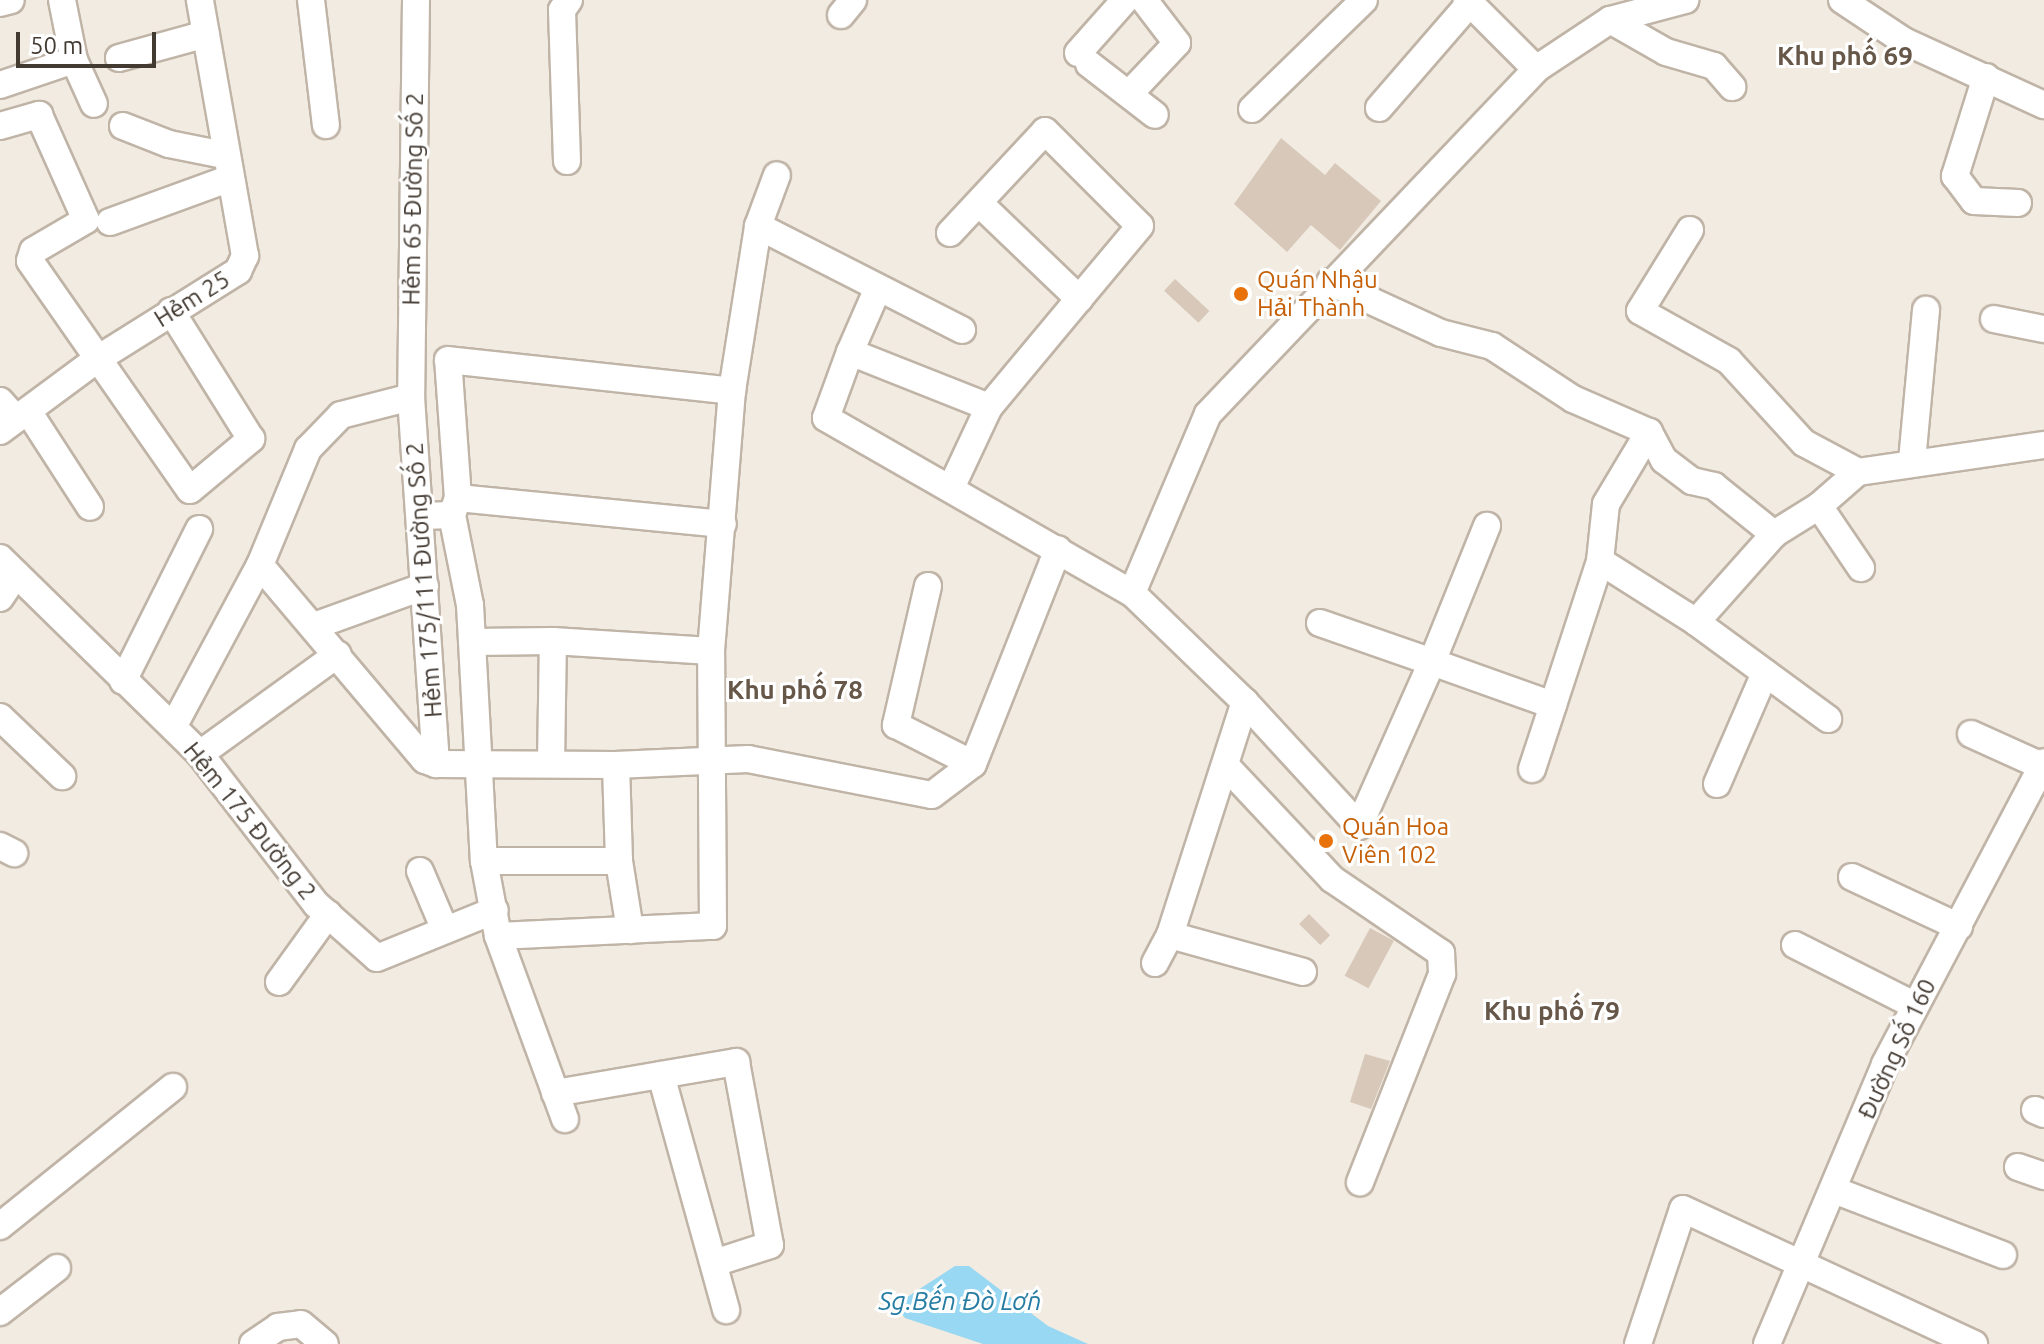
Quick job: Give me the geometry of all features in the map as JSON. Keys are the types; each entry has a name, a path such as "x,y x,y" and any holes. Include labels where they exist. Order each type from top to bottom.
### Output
{"street":[{"path":"0,3 11,0"},
{"path":"62,0 74,60 94,104"},
{"name":"Hẻm 25","path":"11,416 238,271 245,256 226,167 200,0"},
{"path":"311,0 326,125"},
{"name":"Hẻm 65 Đường Số 2","path":"411,397 416,0"},
{"path":"567,161 562,10 569,0"},
{"path":"1125,0 1084,58 1155,115"},
{"path":"1129,94 1177,43 1144,0"},
{"path":"1252,109 1364,0"},
{"path":"1132,593 1208,414 1330,282 1536,69 1610,20 1685,0"},
{"path":"1842,0 1904,41 2044,105"},
{"path":"1379,108 1468,1 1536,69"},
{"path":"1610,20 1666,52 1714,66 1732,87"},
{"path":"119,58 206,34"},
{"path":"0,85 74,60"},
{"path":"1986,77 1955,176 1974,201 2018,203"},
{"path":"3,118 39,115 97,223"},
{"path":"123,126 226,167"},
{"path":"950,233 1045,131 1140,226 989,407 951,488"},
{"path":"171,311 251,439 190,490 96,360 30,261 33,251 226,167"},
{"path":"710,763 711,651 732,391 758,226 777,175"},
{"path":"979,203 1079,299"},
{"path":"758,226 962,330"},
{"path":"1690,230 1640,311 1729,361 1804,443 1858,472"},
{"path":"1330,282 1441,333 1492,346 1573,399 1649,432 1664,460 1692,481 1714,486 1774,534"},
{"path":"878,288 826,418 1132,593 1245,702 1359,826 1432,662 1487,526"},
{"path":"1912,461 1926,310"},
{"path":"1994,319 2044,329"},
{"path":"850,352 989,407"},
{"path":"565,1119 496,923 484,861 473,642 455,507 448,360 732,391"},
{"path":"173,727 260,565 308,449 321,432 341,415 411,397"},
{"name":"Hẻm 175/111 Đường Số 2","path":"411,397 438,764"},
{"path":"11,416 90,507"},
{"path":"1532,769 1600,561 1606,504 1649,432"},
{"path":"1696,622 1774,534 1819,506 1858,472 1912,461 2044,445"},
{"path":"1819,506 1861,568"},
{"path":"422,516 455,507 723,524"},
{"path":"123,681 199,529"},
{"path":"260,565 425,760 438,764 616,765 748,759 932,795 973,764 1058,549"},
{"path":"1600,561 1696,622 1828,719"},
{"path":"0,598 8,566"},
{"name":"Hẻm 175 Đường 2","path":"8,566 200,754 328,914 377,958 445,930 496,923 630,930 713,926 710,763"},
{"path":"314,626 425,586"},
{"path":"928,586 896,725 973,764"},
{"path":"1320,623 1553,705"},
{"path":"473,642 553,641 711,651"},
{"path":"551,764 553,641"},
{"path":"200,754 338,654"},
{"path":"1717,784 1765,673"},
{"path":"1155,963 1170,935 1245,702"},
{"path":"0,717 62,776"},
{"path":"1971,734 2043,767"},
{"path":"616,765 619,861 630,930"},
{"path":"1226,766 1332,879 1441,953 1442,974 1360,1182"},
{"name":"Đường Số 160","path":"1773,1342 1914,1005 2043,767"},
{"path":"484,861 619,861"},
{"path":"420,871 445,930"},
{"path":"1852,877 1959,927"},
{"path":"279,982 328,914"},
{"path":"1170,935 1303,972"},
{"path":"1795,945 1914,1005"},
{"path":"555,1093 736,1062 770,1245 714,1263"},
{"path":"661,1075 726,1310"},
{"path":"0,1226 173,1087"},
{"path":"2018,1167 2044,1176"},
{"path":"1834,1190 2003,1255"},
{"path":"1638,1344 1683,1209 1802,1267 1974,1344"},
{"path":"0,1312 57,1268"},
{"path":"253,1344 278,1327 301,1324 325,1344"}],"water":[{"name":"Sg.Bến Đò Lớn","path":"955,1266 969,1266 1048,1326 1088,1344 983,1344 905,1318 897,1308 901,1301"}],"building":[{"path":"1281,138 1325,175 1335,163 1381,201 1340,250 1311,225 1287,252 1234,204"},
{"path":"1175,279 1209,311 1198,323 1164,291"},
{"path":"1309,914 1330,935 1320,945 1299,924"},
{"path":"1370,928 1394,941 1368,988 1345,976"},
{"path":"1365,1054 1390,1061 1371,1109 1350,1102"}],"place":[{"name":"Quán Nhậu Hải Thành","path":"1241,294"},
{"name":"Quán Hoa Viên 102","path":"1326,841"}],"district":[{"name":"Khu phố 69","path":"1845,56"},
{"name":"Khu phố 78","path":"795,690"},
{"name":"Khu phố 79","path":"1552,1011"}]}
